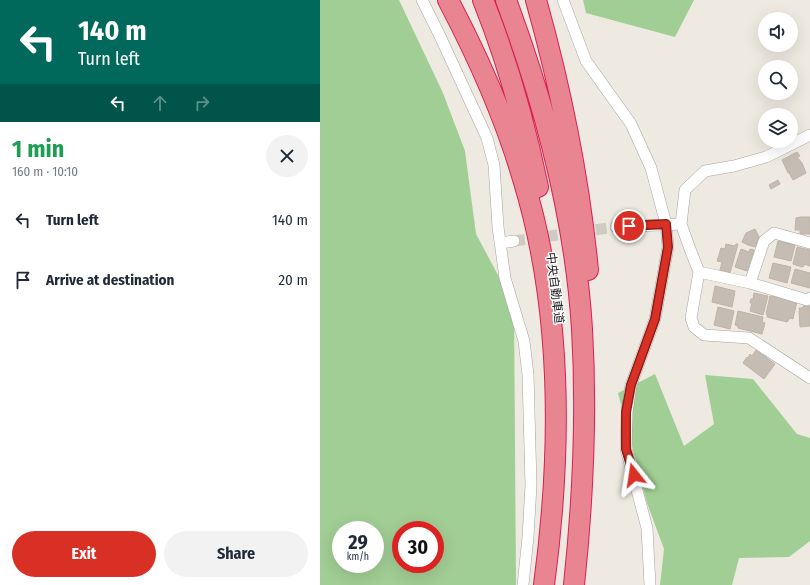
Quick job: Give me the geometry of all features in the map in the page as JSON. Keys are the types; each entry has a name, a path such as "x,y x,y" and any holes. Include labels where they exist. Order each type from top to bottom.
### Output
{"highway":[{"path":"448,0 472,48 510,137 524,180 545,275 552,333 555,394 552,504 544,585"},
{"name":"中央自動車道","path":"483,0 503,56 528,142 544,214 554,280 560,332 564,453 552,585"},
{"name":"中央自動車道","path":"506,0 527,56 548,130 566,208 576,270 582,328 584,452 581,509 574,585"},
{"path":"538,6 556,73 567,122 585,238 592,301 596,424 594,479 584,585"}],"street":[{"path":"422,0 487,138 494,165 498,227 505,278 524,340 528,375 531,485 523,585"},
{"path":"563,0 586,61 634,130 651,168 666,224 668,247 655,319 631,385 626,412 626,449 648,528 650,585"},
{"path":"810,135 766,157 705,172 685,190 682,224 699,272 691,318 694,327 704,335 749,338 810,378"},
{"path":"616,227 682,224"},
{"path":"750,283 764,241 774,233 810,243"},
{"path":"500,243 514,241"},
{"path":"699,272 750,283 807,300 810,298"}],"green space":[{"path":"320,0 399,0 443,93 465,151 476,234 514,305 516,585 320,585"},
{"path":"583,0 694,0 675,37 586,13"},
{"path":"655,374 684,446 714,424 705,375 753,379 797,434 810,438 810,541 789,557 739,558 732,585 660,585 664,549 647,503 618,393"}],"building":[{"path":"797,152 800,156 797,157 802,163 806,173 793,180 789,173 790,172 788,173 782,160"},
{"path":"778,180 780,184 771,189 769,185"},
{"path":"810,217 810,234 800,234 800,230 795,230 796,218"},
{"path":"755,229 759,237 755,247 742,242 746,233"},
{"path":"778,241 795,245 791,261 774,257"},
{"path":"726,244 735,246 738,244 730,273 720,270 722,262 717,261 721,248 725,249"},
{"path":"797,247 810,250 810,266 804,264 802,267 793,264"},
{"path":"741,249 749,252 750,249 754,250 747,271 735,267"},
{"path":"773,263 791,267 787,283 769,278"},
{"path":"795,269 810,273 810,288 791,283"},
{"path":"715,286 735,291 732,307 712,302"},
{"path":"754,293 768,296 763,315 750,311 752,303 750,303 751,299 753,299"},
{"path":"770,296 797,301 793,319 790,318 787,322 767,317 766,314"},
{"path":"803,306 810,306 810,326 800,327 799,308 803,308"},
{"path":"718,307 734,311 730,329 714,325"},
{"path":"738,311 763,317 762,322 765,323 762,334 738,328 738,326 735,325"},
{"path":"756,350 775,364 764,379 743,363 750,354 752,356"}],"tunnel":[{"path":"514,241 616,227"}],"route":[{"path":"629,226 666,224 668,247 655,319 631,385 626,412 626,449 634,475"}]}
